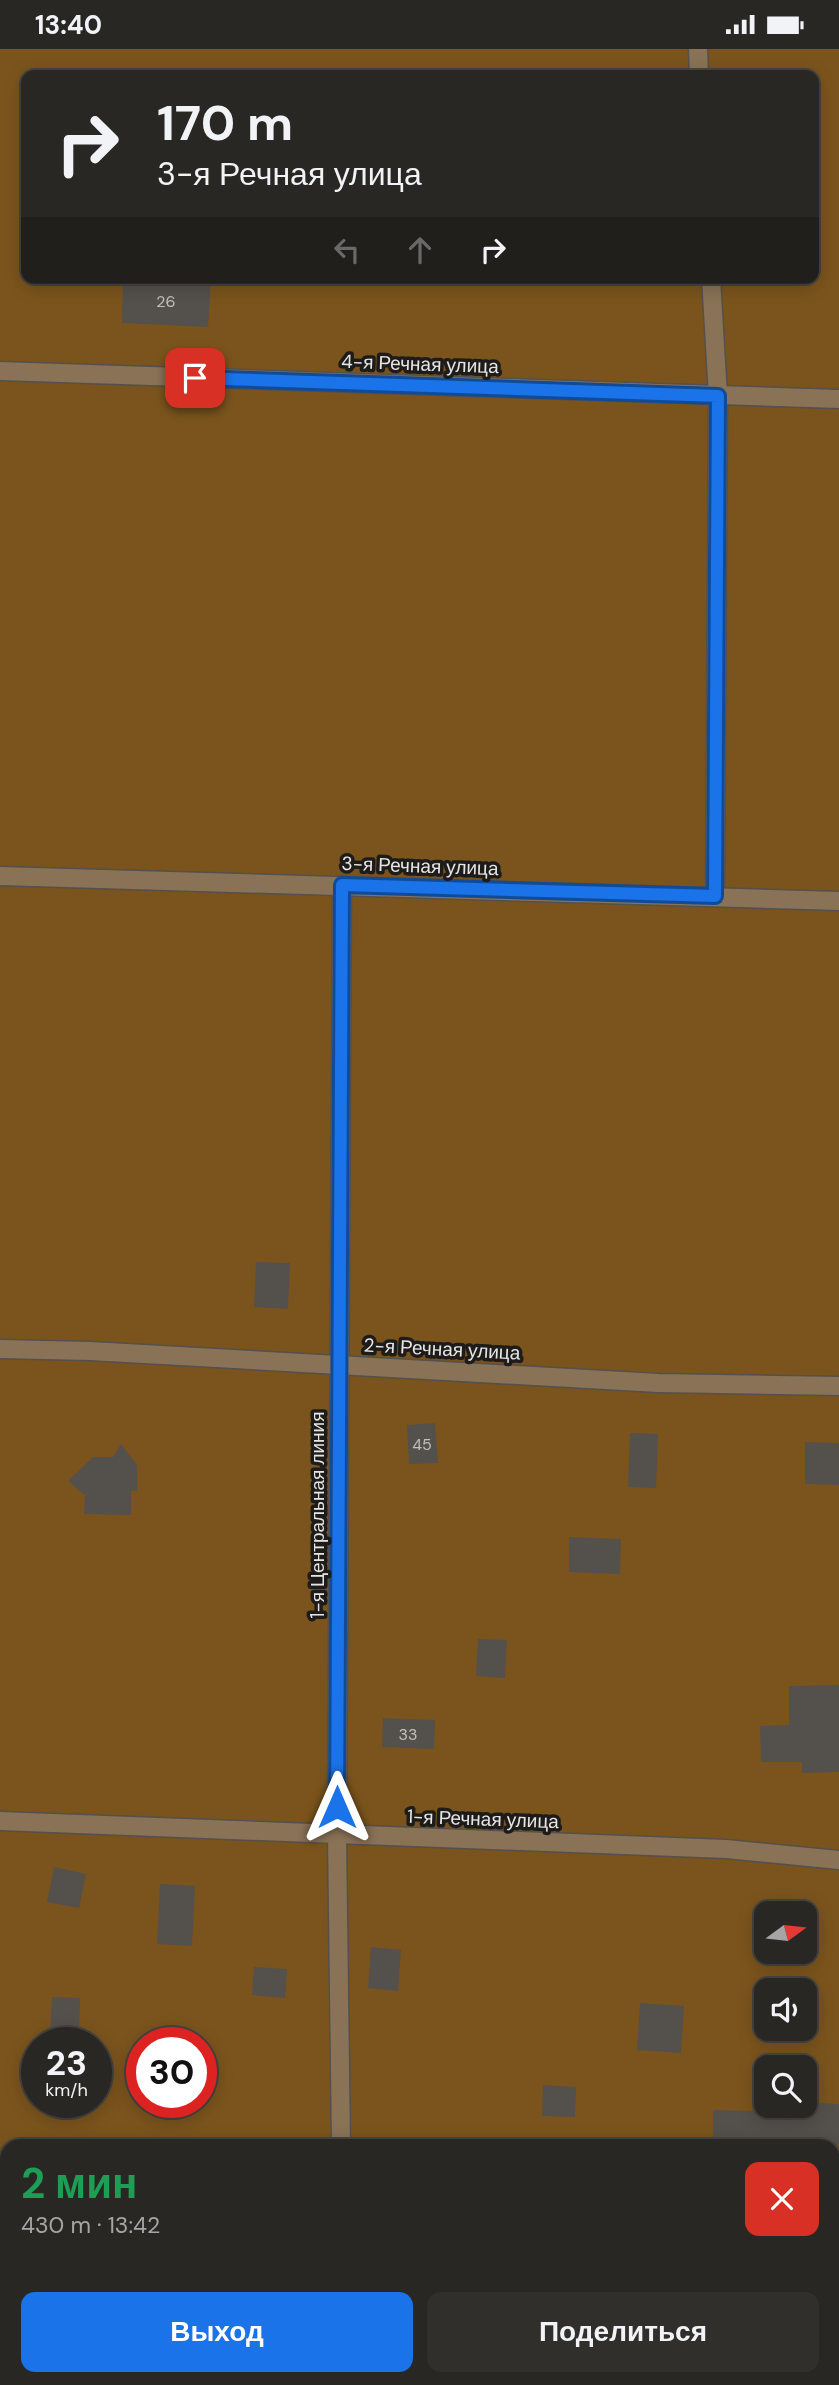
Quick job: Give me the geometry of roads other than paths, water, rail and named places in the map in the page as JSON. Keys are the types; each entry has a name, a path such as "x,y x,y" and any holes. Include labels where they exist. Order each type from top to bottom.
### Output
{"street":[{"path":"698,49 699,70"},
{"path":"711,284 718,396 715,896"},
{"name":"4-я Речная улица","path":"0,371 839,399"},
{"name":"3-я Речная улица","path":"0,876 839,901"},
{"name":"1-я Центральная линия","path":"341,2139 337,1835 342,885"},
{"name":"2-я Речная улица","path":"0,1349 90,1351 658,1383 839,1386"},
{"name":"1-я Речная улица","path":"0,1821 726,1849 839,1860"}]}
